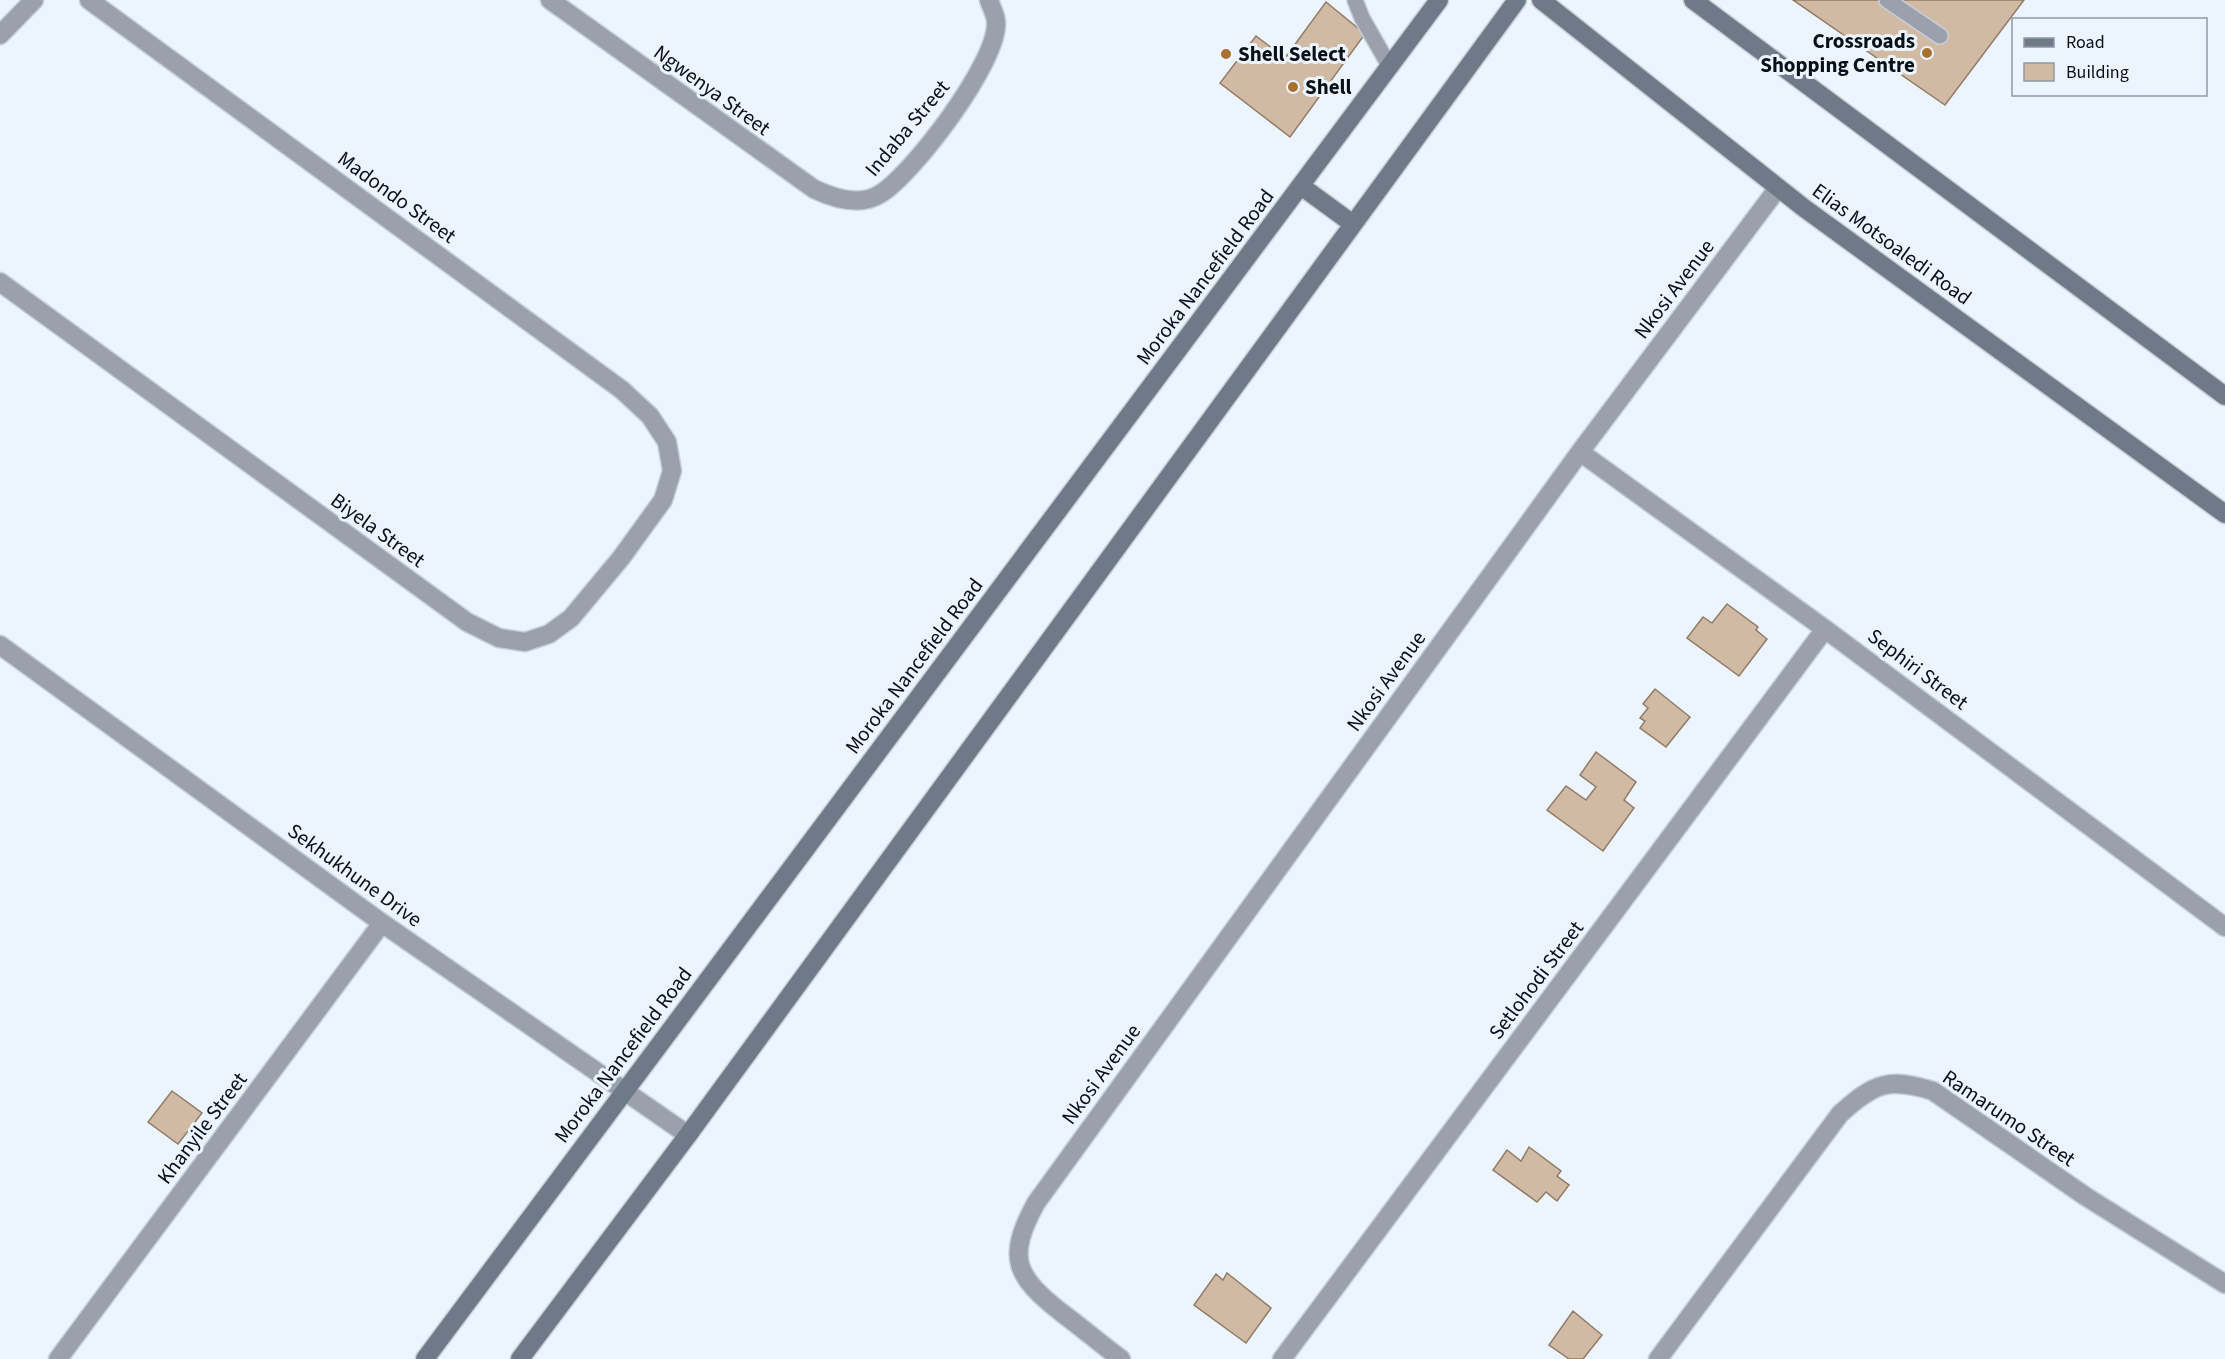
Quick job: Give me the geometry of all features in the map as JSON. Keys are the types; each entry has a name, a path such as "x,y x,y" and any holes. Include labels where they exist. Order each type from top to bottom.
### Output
{"main road":[{"name":"Moroka Nancefield Road","path":"425,1359 1439,0"},
{"path":"520,1359 688,1135 1517,0"},
{"name":"Elias Motsoaledi Road","path":"1541,0 1778,188 2225,514"},
{"path":"1693,0 2225,396"},
{"path":"1300,186 1353,224"}],"street":[{"path":"0,35 34,0"},
{"name":"Madondo Street","path":"88,0 622,390 650,416 667,442"},
{"name":"Ngwenya Street","path":"550,0 814,189 835,199 856,200"},
{"name":"Indaba Street","path":"856,200 880,195 913,162 959,105 989,55 996,22 989,0"},
{"name":"Nkosi Avenue","path":"1121,1359 1027,1283 1018,1259 1019,1244 1022,1227 1035,1203 1580,452 1778,188"},
{"name":"Biyela Street","path":"0,282 467,622 499,638 525,642 549,634 572,618 621,558 663,500 672,471 667,442"},
{"name":"Sephiri Street","path":"1580,452 1825,628 2225,927"},
{"name":"Setlohodi Street","path":"1282,1359 1825,628"},
{"name":"Sekhukhune Drive","path":"0,645 382,923 688,1135"},
{"name":"Khanyile Street","path":"58,1359 382,923"},
{"name":"Ramarumo Street","path":"1658,1359 1840,1114 1861,1095 1891,1082 1912,1084 1934,1091 2085,1196 2225,1284"}],"lane":[{"path":"1355,0 1362,18 1390,67"},
{"path":"1887,0 1940,36"}],"building":[{"name":"Crossroads Shopping Centre","path":"1793,0 2024,0 1945,105"},
{"path":"1326,2 1365,34 1290,137 1220,83 1256,36 1285,58"},
{"path":"1727,604 1758,627 1756,630 1767,639 1739,676 1687,638 1703,617 1712,623"},
{"path":"1655,689 1690,717 1666,747 1640,728 1645,721 1640,718 1648,708 1643,704"},
{"path":"1596,752 1636,782 1624,800 1634,808 1603,851 1547,810 1566,786 1586,800 1596,787 1580,775"},
{"path":"172,1091 202,1113 178,1144 148,1122"},
{"path":"1529,1147 1561,1171 1557,1176 1569,1185 1557,1201 1546,1192 1537,1202 1493,1170 1507,1150 1521,1161"},
{"path":"1227,1273 1271,1308 1246,1343 1194,1305 1216,1274 1223,1280"},
{"path":"1573,1311 1602,1335 1583,1359 1569,1359 1549,1345"}],"place":[{"name":"Crossroads Shopping Centre","path":"1927,53"},
{"name":"Shell Select","path":"1226,54"},
{"name":"Shell","path":"1293,87"}]}
